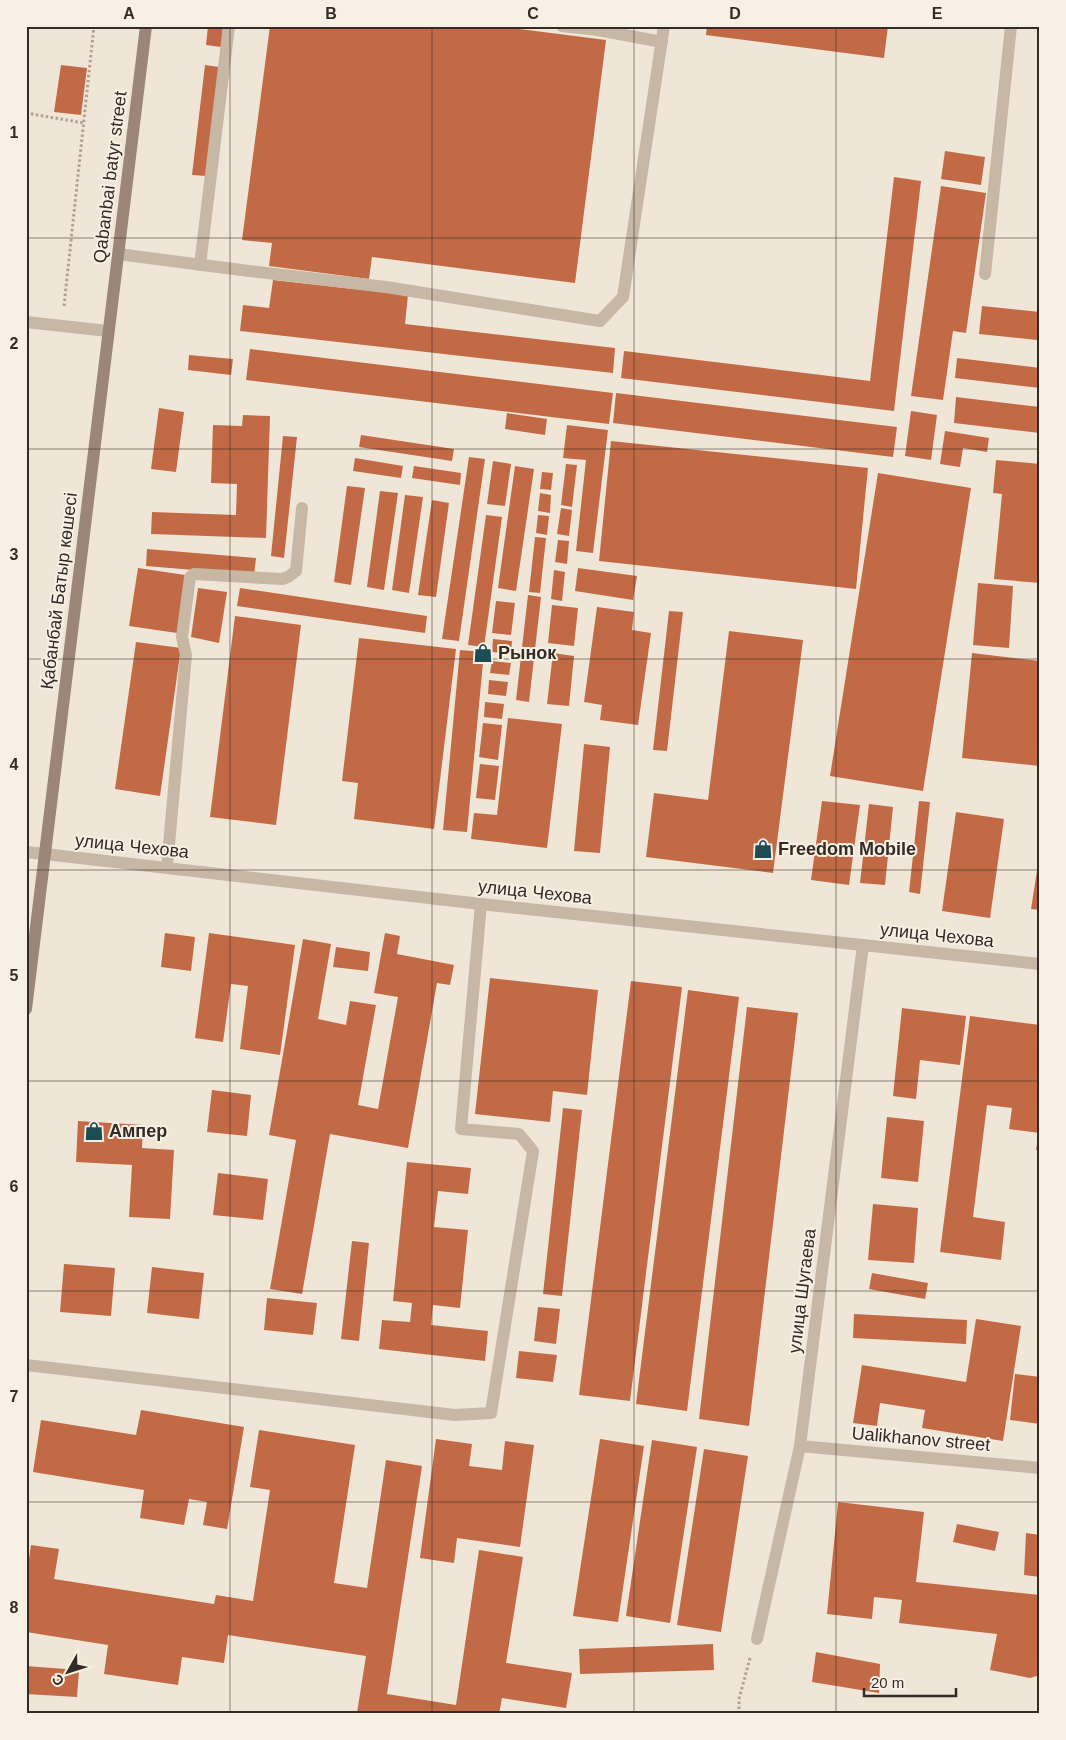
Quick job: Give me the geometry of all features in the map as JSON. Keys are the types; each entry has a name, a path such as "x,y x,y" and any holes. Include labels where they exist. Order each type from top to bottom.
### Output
{"main road":[{"name":"Qabanbai batyr street","path":"108,331 146,26"},
{"name":"Қабанбай Батыр көшесі","path":"45,854 108,331"},
{"path":"26,1009 45,854"}],"street":[{"path":"200,265 229,26"},
{"path":"562,26 598,30 662,42"},
{"path":"118,254 386,287 600,321 623,297 664,26"},
{"path":"985,274 1010,26"},
{"path":"26,322 108,331"},
{"path":"167,867 186,655 182,637 190,577 194,574 282,579 288,577 296,571 302,508"},
{"name":"улица Чехова","path":"26,852 481,904 1040,964"},
{"path":"26,1365 455,1415 491,1413 533,1151 519,1134 461,1129 481,904"},
{"name":"улица Шугаева","path":"757,1639 800,1446 863,945"},
{"name":"Ualikhanov street","path":"800,1446 1040,1468"}],"path":[{"path":"62,326 94,26"},
{"path":"26,113 84,123"},
{"path":"739,1714 739,1699 745,1673 757,1639"}],"building":[{"path":"208,26 223,26 221,47 206,45"},
{"path":"270,26 497,26 606,40 575,283 372,257 369,279 269,266 272,243 242,240"},
{"path":"707,26 888,26 884,58 706,35"},
{"path":"61,65 87,68 81,115 54,112"},
{"path":"205,65 219,67 207,176 192,175"},
{"path":"945,151 985,157 981,185 941,179"},
{"path":"894,177 921,181 894,411 621,378 624,351 870,381"},
{"path":"941,186 986,193 966,333 953,331 943,400 911,396"},
{"path":"273,280 408,295 405,324 615,348 613,373 240,331 243,305 269,308"},
{"path":"982,306 1040,312 1037,340 979,334"},
{"path":"250,349 613,393 609,424 246,380"},
{"path":"189,355 233,359 231,375 188,370"},
{"path":"957,358 1040,368 1040,388 955,378"},
{"path":"616,393 897,427 893,457 613,423"},
{"path":"956,397 1040,407 1040,433 954,423"},
{"path":"159,408 184,412 176,472 151,469"},
{"path":"911,411 937,415 931,460 905,456"},
{"path":"507,413 547,419 545,435 505,429"},
{"path":"243,415 270,416 266,538 151,534 152,512 236,515 237,484 211,483 213,425 242,426"},
{"path":"567,425 608,430 593,553 576,551 586,460 563,458"},
{"path":"945,431 989,438 987,452 963,448 960,467 940,464"},
{"path":"361,435 454,449 452,461 359,447"},
{"path":"283,436 297,437 284,558 271,556"},
{"path":"611,441 868,468 856,589 599,561"},
{"path":"469,457 485,459 459,641 442,639"},
{"path":"355,458 403,466 401,478 353,471"},
{"path":"996,460 1040,464 1040,583 994,579 1002,494 993,493"},
{"path":"493,461 511,464 505,506 487,504"},
{"path":"566,464 577,465 572,507 561,505"},
{"path":"414,466 461,473 460,485 412,478"},
{"path":"515,466 534,469 516,591 498,588"},
{"path":"542,472 553,473 551,490 540,489"},
{"path":"878,473 971,488 923,791 830,776"},
{"path":"347,486 365,488 351,585 334,582"},
{"path":"380,491 398,493 384,590 367,587"},
{"path":"540,493 551,495 550,513 538,511"},
{"path":"405,495 423,497 409,593 392,590"},
{"path":"432,500 449,503 436,597 418,595"},
{"path":"561,508 572,510 569,536 557,534"},
{"path":"486,515 502,517 484,647 468,645"},
{"path":"538,515 549,516 547,535 536,533"},
{"path":"535,537 546,538 540,593 529,592"},
{"path":"558,540 569,541 567,564 555,562"},
{"path":"147,549 256,558 254,575 146,566"},
{"path":"138,568 185,575 177,633 129,626"},
{"path":"578,568 637,576 633,600 575,591"},
{"path":"554,570 565,572 562,601 551,599"},
{"path":"978,583 1013,586 1009,648 973,645"},
{"path":"198,588 227,592 219,643 191,637"},
{"path":"240,588 427,616 425,633 237,606"},
{"path":"528,595 541,597 529,702 516,700"},
{"path":"496,601 515,603 511,635 492,633"},
{"path":"552,605 578,608 574,646 548,643"},
{"path":"597,607 634,612 632,630 651,633 638,725 600,720 602,705 584,702"},
{"path":"669,611 683,612 667,751 653,750"},
{"path":"235,616 301,625 276,825 210,817"},
{"path":"729,631 803,640 773,873 646,857 654,793 708,800"},
{"path":"359,638 456,649 434,829 354,819 358,783 342,781"},
{"path":"493,639 512,641 511,654 492,652"},
{"path":"136,642 181,648 160,796 115,789"},
{"path":"460,650 484,652 467,832 443,830"},
{"path":"553,653 574,656 569,706 547,704"},
{"path":"972,653 1040,661 1040,766 962,758"},
{"path":"492,661 511,663 509,675 490,673"},
{"path":"489,680 508,682 506,696 488,694"},
{"path":"485,702 504,704 502,719 484,717"},
{"path":"508,718 562,724 547,848 471,839 474,813 497,815"},
{"path":"483,723 502,725 498,760 479,757"},
{"path":"584,744 610,747 600,853 574,851"},
{"path":"480,764 499,766 495,800 476,798"},
{"path":"822,801 860,805 849,885 811,880"},
{"path":"919,801 930,802 920,894 909,892"},
{"path":"869,804 893,807 885,885 860,883"},
{"path":"956,812 1004,819 990,918 942,911"},
{"path":"1040,858 1040,910 1031,909"},
{"path":"165,933 195,937 191,971 161,967"},
{"path":"209,933 295,945 280,1055 240,1049 248,986 231,984 223,1042 195,1038"},
{"path":"385,933 400,936 397,954 454,965 450,985 437,983 408,1148 330,1134 302,1294 270,1289 296,1140 269,1135 303,939 331,944 318,1019 346,1025 350,1001 376,1005 358,1105 378,1109 398,997 374,993"},
{"path":"336,947 370,952 368,971 333,967"},
{"path":"490,978 598,990 587,1095 553,1091 550,1122 475,1114"},
{"path":"631,981 682,987 630,1401 579,1395"},
{"path":"688,990 739,997 687,1411 636,1404"},
{"path":"747,1007 798,1013 749,1426 699,1419"},
{"path":"902,1008 966,1016 960,1065 920,1060 916,1099 893,1096"},
{"path":"970,1016 1040,1025 1040,1133 1009,1129 1012,1108 987,1105 973,1217 1005,1222 1001,1260 940,1252"},
{"path":"212,1090 251,1095 247,1136 207,1132"},
{"path":"563,1108 582,1110 562,1296 543,1294"},
{"path":"887,1117 924,1121 918,1182 881,1178"},
{"path":"78,1121 143,1125 142,1148 174,1150 170,1219 129,1217 132,1165 76,1162"},
{"path":"1040,1133 1040,1151 1036,1150"},
{"path":"407,1162 471,1168 468,1194 438,1191 434,1227 468,1230 460,1308 433,1305 431,1325 488,1331 485,1361 379,1349 382,1320 410,1322 412,1303 393,1301"},
{"path":"218,1173 268,1179 263,1220 213,1215"},
{"path":"873,1204 918,1208 914,1263 868,1260"},
{"path":"352,1241 369,1243 359,1341 341,1339"},
{"path":"64,1264 115,1268 111,1316 60,1312"},
{"path":"152,1267 204,1273 199,1319 147,1313"},
{"path":"872,1273 928,1283 925,1299 869,1289"},
{"path":"267,1298 317,1303 313,1335 264,1330"},
{"path":"538,1307 560,1309 556,1344 534,1341"},
{"path":"854,1314 967,1320 966,1344 853,1338"},
{"path":"976,1319 1021,1326 1003,1441 922,1428 925,1410 880,1403 877,1426 853,1423 862,1365 966,1382"},
{"path":"519,1351 557,1355 553,1382 516,1378"},
{"path":"1015,1374 1040,1377 1040,1424 1010,1420"},
{"path":"141,1410 244,1427 227,1529 203,1525 207,1502 189,1499 184,1525 140,1518 144,1490 33,1472 41,1420 136,1435"},
{"path":"259,1430 355,1445 334,1583 367,1588 386,1460 422,1466 387,1694 456,1705 479,1550 523,1557 506,1663 572,1673 566,1708 502,1698 499,1714 362,1714 357,1713 366,1656 228,1635 224,1663 182,1657 178,1685 104,1674 108,1645 26,1632 26,1579 31,1545 59,1549 54,1579 214,1604 216,1595 253,1601 270,1490 250,1487"},
{"path":"436,1439 472,1444 469,1466 502,1470 505,1441 534,1445 520,1547 457,1538 454,1563 420,1558"},
{"path":"600,1439 644,1446 618,1622 573,1616"},
{"path":"652,1440 697,1447 670,1623 626,1616"},
{"path":"704,1449 748,1456 721,1632 677,1625"},
{"path":"838,1502 924,1512 916,1582 1040,1595 1040,1675 1030,1678 990,1670 997,1634 899,1623 902,1600 874,1597 872,1619 827,1614"},
{"path":"957,1524 999,1532 995,1551 953,1542"},
{"path":"1026,1533 1040,1535 1040,1577 1024,1575"},
{"path":"713,1644 714,1670 580,1674 579,1649"},
{"path":"816,1652 880,1664 879,1693 812,1682"},
{"path":"26,1666 79,1670 77,1697 26,1694"}],"place":[{"name":"Рынок","path":"483,653"},
{"name":"Freedom Mobile","path":"763,849"},
{"name":"Ампер","path":"94,1131"}]}
